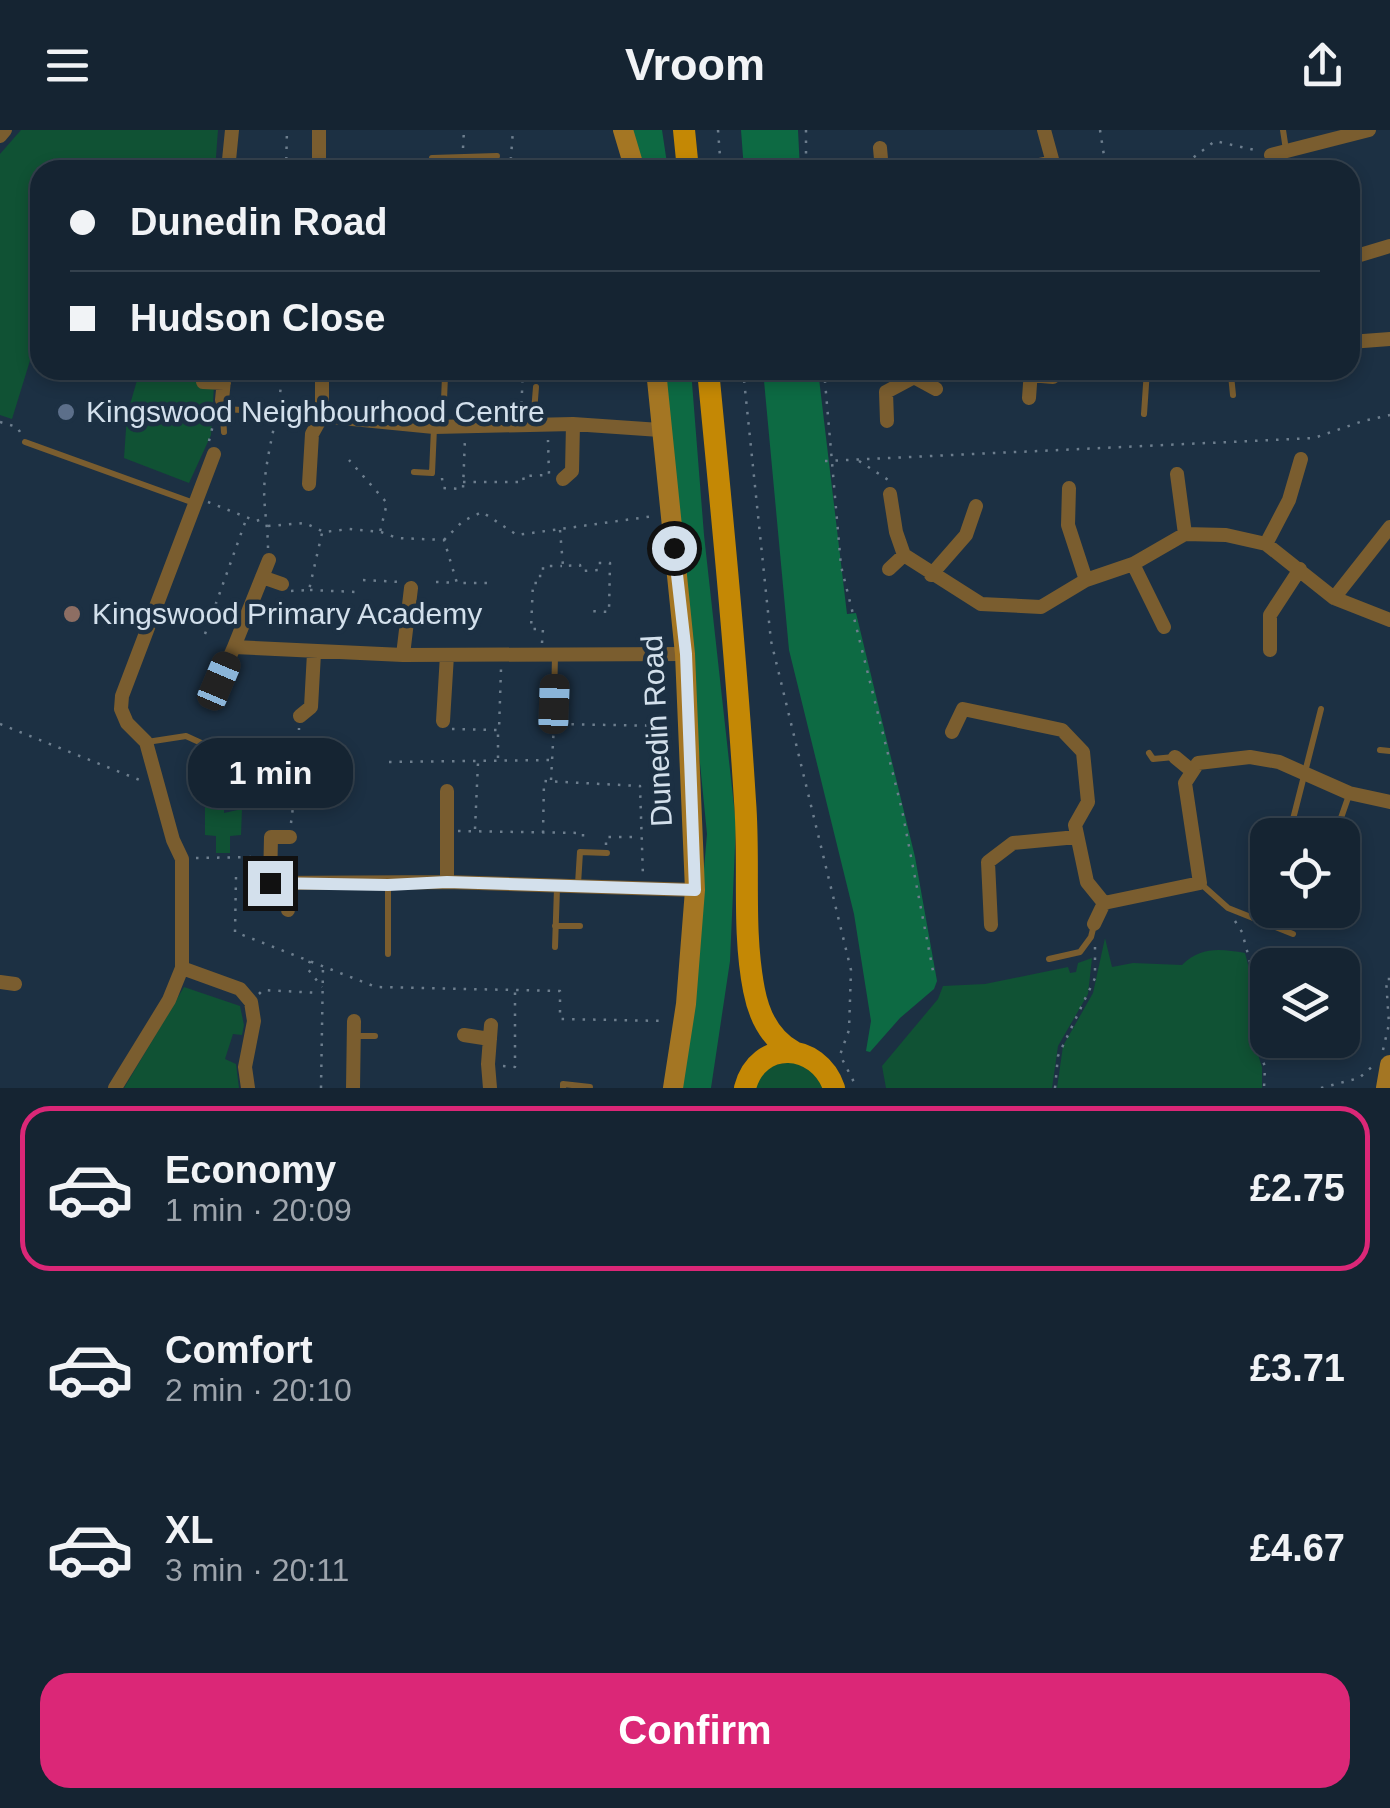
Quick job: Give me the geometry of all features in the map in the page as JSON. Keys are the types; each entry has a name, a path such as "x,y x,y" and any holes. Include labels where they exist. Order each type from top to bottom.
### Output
{"main road":[{"path":"684,130 687,160"},
{"path":"709,380 742,755 754,993 764,1023 784,1046 820,1064 834,1088"},
{"path":"749,1078 764,1023"},
{"path":"749,1078 779,1052 794,1052"}],"street":[{"path":"0,136 5,130"},
{"path":"229,160 232,130"},
{"path":"623,130 631,160"},
{"path":"1044,130 1052,160"},
{"path":"1271,155 1368,130"},
{"path":"319,131 319,160"},
{"path":"880,148 881,160"},
{"path":"1360,255 1390,246"},
{"path":"1360,341 1390,339"},
{"path":"203,382 210,380"},
{"path":"222,404 225,380"},
{"path":"308,484 312,434 322,416 322,380"},
{"name":"Dunedin Road","path":"657,380 686,654 695,890 686,1004 673,1088"},
{"path":"886,422 886,392 905,380"},
{"path":"923,380 936,389"},
{"path":"1029,398 1030,380"},
{"path":"322,416 439,427 574,424 660,430"},
{"path":"562,479 572,471 574,424"},
{"path":"115,1088 168,1000 182,968 182,859 173,840 146,742 127,723 121,709 122,696 214,454"},
{"path":"1266,544 1290,500 1301,459"},
{"path":"1177,474 1185,534"},
{"path":"1069,488 1068,526 1086,580"},
{"path":"890,494 904,555 981,604 1041,606 1086,580 1133,564 1185,534 1226,535 1266,544 1334,598 1390,620"},
{"path":"931,575 966,534 976,506"},
{"path":"1334,598 1390,527"},
{"path":"889,569 904,555"},
{"path":"219,681 269,560"},
{"path":"1133,564 1164,628"},
{"path":"1270,650 1270,615 1300,569"},
{"path":"260,584 282,584"},
{"path":"403,655 412,588"},
{"path":"234,647 403,655 686,654"},
{"path":"300,716 310,708 314,653"},
{"path":"443,721 447,654"},
{"path":"952,732 963,710 1062,730 1083,752 1088,802 1074,825 1087,882 1104,903"},
{"path":"1104,903 1200,883 1185,783 1198,763 1250,756 1278,762 1349,794 1390,802"},
{"path":"1175,757 1192,771"},
{"path":"447,791 447,882"},
{"path":"290,838 271,837 270,883 447,882 695,890"},
{"path":"991,925 988,862 1013,843 1077,837"},
{"path":"288,910 290,884"},
{"path":"1094,924 1104,903"},
{"path":"182,968 240,988 250,1000 254,1021 245,1068 248,1088"},
{"path":"353,1088 354,1029"},
{"path":"464,1035 491,1032 490,1088"},
{"path":"1383,1060 1385,1088"}],"lane":[{"path":"1283,130 1286,151"},
{"path":"432,158 496,156"},
{"path":"414,472 432,474 445,380"},
{"path":"1144,414 1146,380"},
{"path":"1232,380 1233,395"},
{"path":"533,425 536,387"},
{"path":"224,432 222,404 242,410"},
{"path":"25,442 196,501"},
{"path":"548,655 554,704"},
{"path":"1294,818 1321,709"},
{"path":"146,742 186,736 234,758 251,753 286,760"},
{"path":"1380,750 1390,752"},
{"path":"1149,754 1153,759 1175,757"},
{"path":"232,797 234,758"},
{"path":"1341,818 1349,794"},
{"path":"578,885 580,852 606,853"},
{"path":"1200,883 1223,902 1293,934"},
{"path":"388,885 388,954"},
{"path":"555,947 557,885"},
{"path":"1049,959 1080,952 1091,938 1094,924"},
{"path":"556,926 580,926"},
{"path":"354,1029 375,1036"},
{"path":"563,1088 563,1084 590,1087"}],"path":[{"path":"286,160 287,130"},
{"path":"462,157 464,130"},
{"path":"511,160 513,130"},
{"path":"718,130 720,160"},
{"path":"806,130 806,160"},
{"path":"1100,130 1105,160"},
{"path":"1212,130 1216,141"},
{"path":"1216,141 1271,155"},
{"path":"1190,160 1216,141"},
{"path":"269,560 265,474 281,380"},
{"path":"464,482 524,482 522,476 549,475 533,425 525,380"},
{"path":"744,380 771,642 851,970 849,1030 840,1055 858,1088"},
{"path":"825,380 841,566 902,810 933,970"},
{"path":"826,461 1314,438 1363,420 1390,415"},
{"path":"0,422 16,427 25,442"},
{"path":"432,470 444,480 444,488 463,489 466,426"},
{"path":"350,460 387,503 380,532"},
{"path":"858,460 891,482 890,494"},
{"path":"196,501 256,520 267,518"},
{"path":"268,526 305,522 323,531 380,532 396,538 444,540 463,520 482,512 517,535 670,512"},
{"path":"204,634 248,517"},
{"path":"560,529 563,566"},
{"path":"309,590 323,531"},
{"path":"444,540 458,583"},
{"path":"548,655 544,629 531,629 533,583 543,576 543,566 580,565 581,570 598,570 598,563 610,563 609,612 589,612"},
{"path":"363,580 403,582 412,588"},
{"path":"436,582 493,583"},
{"path":"260,584 357,592"},
{"path":"498,761 502,655"},
{"path":"554,704 560,724"},
{"path":"290,838 294,798 298,793 300,716"},
{"path":"443,721 444,729 498,730"},
{"path":"0,724 138,778 158,790"},
{"path":"551,781 554,724 688,727"},
{"path":"251,753 257,742 299,742"},
{"path":"389,762 552,760"},
{"path":"476,832 478,761"},
{"path":"542,833 544,781 640,786 643,888"},
{"path":"447,831 583,833 583,852"},
{"path":"606,853 606,837 641,837"},
{"path":"182,859 270,857"},
{"path":"236,877 235,932 376,987 560,991 560,1018 676,1021"},
{"path":"1223,902 1220,906 1242,932 1253,974 1253,1032 1265,1067 1264,1088"},
{"path":"1055,1088 1058,1056 1095,978 1099,928 1094,924"},
{"path":"310,960 307,968 323,991"},
{"path":"322,1088 324,966"},
{"path":"1321,1088 1359,1078 1383,1060 1389,1024 1386,979 1390,979"},
{"path":"250,1000 263,990 323,991"},
{"path":"488,1064 515,1067 515,990"}],"green space":[{"path":"21,130 218,130 216,160 30,160 30,360 12,419 0,415 0,154"},
{"path":"632,130 662,130 666,160 639,160"},
{"path":"741,130 798,130 800,160 743,160"},
{"path":"137,380 214,380 211,435 189,483 124,458 127,415"},
{"path":"662,380 692,380 704,535 736,824 730,961 711,1088 680,1088 691,1020 707,834"},
{"path":"764,380 819,380 847,614 856,613 915,857 937,981 934,989 900,1018 870,1052 866,1051 871,1021 854,914 789,650"},
{"path":"247,790 280,790 281,806 247,806"},
{"path":"224,801 224,813 242,809 241,835 230,836 230,853 216,853 216,836 205,835 205,802"},
{"path":"1105,938 1112,967 1133,963 1182,965 1212,950 1245,953 1250,972 1250,1058 1259,1058 1262,1088 1057,1088 1063,1046 1093,993"},
{"path":"1092,958 1088,994 1058,1046 1052,1088 886,1088 882,1066 938,999 943,986 985,984 1068,967 1070,973 1076,972 1078,963"},
{"path":"184,987 240,1006 242,1035 233,1034 225,1059 236,1064 239,1088 124,1088"},
{"path":"803,1060 827,1088 753,1088 767,1066"}],"place":[{"name":"Kingswood Neighbourhood Centre","path":"66,412"},
{"name":"Kingswood Primary Academy","path":"72,614"}],"route":[{"path":"270,883 447,882 695,890 686,654 674,548"}]}
